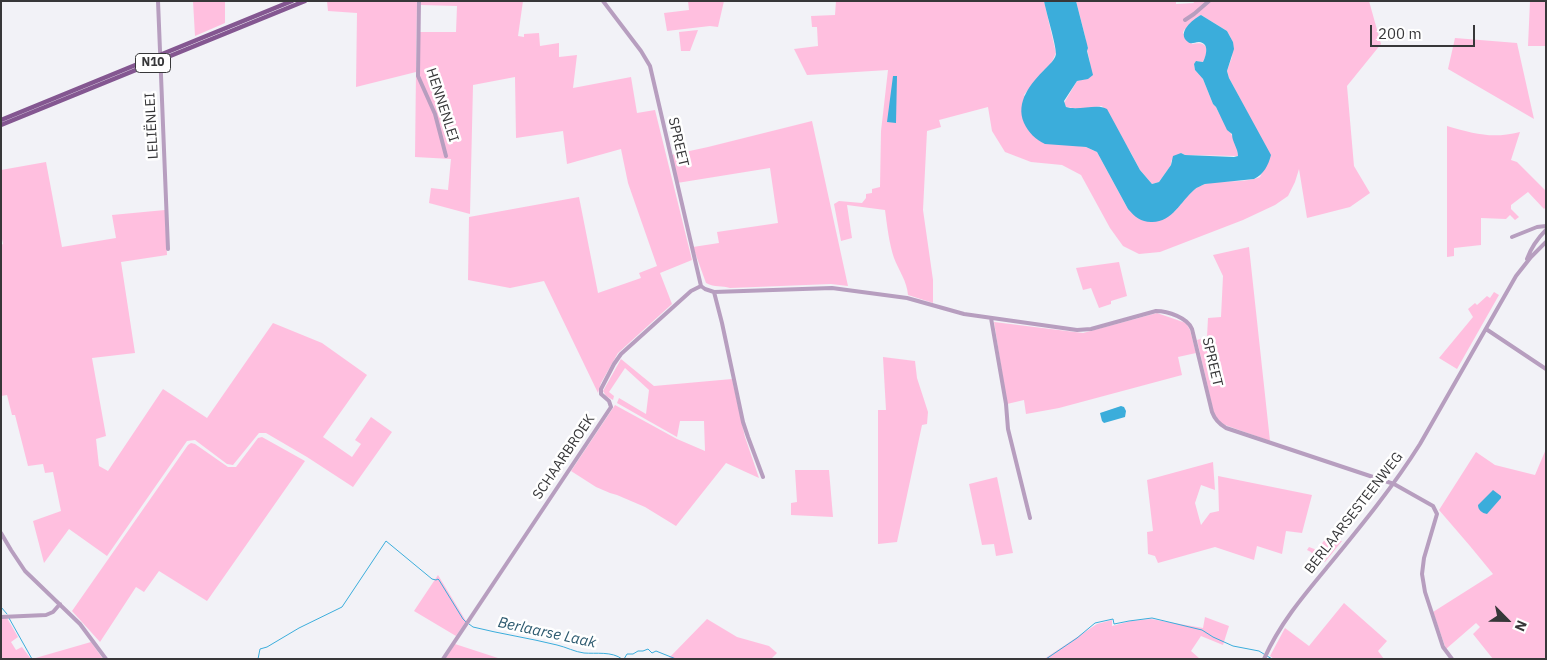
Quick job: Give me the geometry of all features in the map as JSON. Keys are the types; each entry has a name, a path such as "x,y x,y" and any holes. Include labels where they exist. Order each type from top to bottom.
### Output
{"main road":[{"name":"N10","path":"1,125 292,1"},
{"name":"N10","path":"1,120 305,1"}],"street":[{"name":"LELIËNLEI","path":"158,1 168,249"},
{"name":"HENNENLEI","path":"419,1 418,76 435,114 446,156"},
{"name":"SPREET","path":"603,1 650,66 701,286 705,290 714,292 832,288 907,298 957,313 1084,330 1156,311 1166,312 1186,321 1191,326 1212,412 1214,418 1220,424 1226,428 1394,484 1433,506 1436,510 1436,520 1424,558 1422,574 1425,592 1443,646 1452,659"},
{"path":"1185,20 1209,1"},
{"path":"1512,237 1537,227 1546,226"},
{"name":"BERLAARSESTEENWEG","path":"1527,262 1531,248 1546,230"},
{"name":"BERLAARSESTEENWEG","path":"1265,657 1290,613 1394,484 1420,444 1511,284 1527,262 1546,242"},
{"name":"SCHAARBROEK","path":"443,659 611,407 609,401 601,394 601,389 618,358 691,291 701,286"},
{"path":"714,292 743,422 763,477"},
{"path":"991,318 1006,404 1008,428 1030,518"},
{"path":"1486,329 1546,369"},
{"path":"1,534 25,571 88,634 106,659"},
{"path":"1,617 46,615 53,612 60,604"}],"shaded area":[{"path":"193,1 225,1 225,23 195,36"},
{"path":"327,1 417,1 416,72 356,87 357,13 328,11"},
{"path":"421,1 523,1 518,36 524,37 524,34 539,33 540,46 559,43 559,57 577,55 573,88 631,77 637,113 655,110 692,260 660,273 672,304 618,353 601,383 598,393 544,281 510,288 468,280 469,217 579,197 598,293 641,278 639,273 657,266 628,183 621,149 567,164 563,131 516,138 515,77 473,85 470,214 429,203 431,188 448,190 451,159 415,157 416,72 418,73 420,32 456,32 457,6 421,5"},
{"path":"688,1 724,1 718,27 710,26 667,31 664,13 689,10"},
{"path":"836,1 1044,1 1056,53 1051,64 1024,95 1071,145 1086,147 1097,152 1128,209 1174,212 1192,191 1202,185 1244,181 1260,177 1270,155 1229,78 1227,71 1232,57 1233,42 1227,31 1201,15 1183,33 1192,44 1197,43 1206,47 1207,50 1203,62 1197,61 1194,64 1195,70 1203,79 1213,104 1236,144 1238,156 1185,155 1181,153 1171,161 1171,165 1159,182 1152,184 1140,170 1102,106 1080,109 1066,107 1064,103 1077,81 1085,79 1090,62 1076,1 1176,1 1176,4 1194,3 1193,1 1369,1 1381,44 1347,86 1354,166 1370,193 1350,207 1307,218 1299,169 1288,196 1275,205 1243,220 1160,252 1139,254 1123,246 1110,228 1081,175 1062,165 1031,162 1005,152 992,131 988,107 939,120 941,127 927,131 923,210 933,280 933,303 908,295 892,252 885,210 847,205 852,238 841,241 834,204 839,201 862,203 866,198 866,194 872,193 872,189 880,187 881,131 888,70 807,75 794,49 818,46 817,27 812,27 811,16 835,15"},
{"path":"1530,1 1546,1 1546,46 1528,46"},
{"path":"698,30 690,51 681,51 679,32"},
{"path":"1455,38 1517,43 1534,119 1448,69"},
{"path":"812,121 848,286 831,284 730,288 706,283 693,247 719,243 717,232 778,223 770,168 677,183 671,155"},
{"path":"1447,126 1484,135 1520,132 1511,160 1517,162 1546,191 1546,207 1544,209 1528,192 1511,205 1511,209 1519,217 1515,220 1510,215 1506,219 1481,218 1481,245 1454,248 1454,256 1447,257"},
{"path":"46,162 62,247 116,238 112,215 165,210 167,255 121,262 135,353 92,358 106,436 96,439 99,466 108,471 163,389 207,418 273,323 322,343 367,375 323,437 352,457 361,444 355,440 371,417 392,432 353,487 266,433 259,433 233,465 227,464 195,440 187,441 107,556 69,529 44,563 33,521 61,511 53,472 45,473 43,464 28,466 15,415 12,415 7,395 1,396 1,245 3,244 1,234 1,170"},
{"path":"1249,247 1270,441 1225,425 1214,414 1197,340 1207,337 1208,318 1221,317 1223,276 1213,255"},
{"path":"1119,262 1127,296 1111,301 1111,304 1099,308 1091,288 1083,290 1076,268"},
{"path":"1494,292 1499,295 1457,369 1439,358 1473,317 1468,309 1475,303 1477,305 1487,296 1490,298"},
{"path":"1157,313 1186,323 1190,330 1196,353 1178,357 1182,375 1059,408 1026,414 1024,400 1007,404 994,322 1083,333"},
{"path":"883,357 915,361 917,378 928,412 927,424 922,425 897,542 878,544 878,410 886,410"},
{"path":"621,359 654,386 732,379 745,437 759,478 726,463 676,526 645,507 596,487 571,471 615,405 677,439 705,451 704,421 680,421 677,437 617,403 619,398 646,414 649,390 625,368 609,392 614,396 613,400 606,396 603,391"},
{"path":"262,437 305,461 207,601 159,571 144,592 136,587 100,642 72,611 188,445 191,443 195,444 228,467 236,467 258,438"},
{"path":"1546,449 1546,659 1493,659 1473,634 1480,627 1476,623 1446,649 1433,612 1493,574 1439,510 1476,452 1495,465 1535,475"},
{"path":"1213,462 1215,490 1201,485 1195,503 1201,525 1210,513 1219,511 1218,476 1312,495 1302,533 1286,531 1282,554 1257,546 1254,560 1215,547 1158,563 1155,556 1148,554 1147,532 1153,531 1147,480"},
{"path":"795,470 829,470 833,517 791,515 791,503 797,502"},
{"path":"997,477 1013,553 996,556 994,544 982,545 969,484"},
{"path":"1326,538 1342,541 1325,562 1314,557 1307,550 1309,547 1317,550"},
{"path":"438,575 466,621 456,636 414,611"},
{"path":"1344,603 1387,641 1378,651 1384,659 1274,659 1270,656 1285,628 1309,646"},
{"path":"1205,617 1229,626 1223,645 1201,636 1191,651 1200,659 1044,659 1097,624 1112,620 1112,626 1131,621 1151,619 1203,628"},
{"path":"1,618 7,618 18,637 11,642 16,650 22,647 31,659 1,659"},
{"path":"707,619 737,637 769,646 777,653 771,659 668,659"},
{"path":"91,642 103,659 32,659"},
{"path":"455,644 501,659 445,659"}],"water":[{"path":"1044,1 1076,1 1088,48 1087,51 1093,75 1088,79 1077,81 1064,101 1066,107 1103,107 1107,109 1140,170 1152,184 1159,182 1171,165 1173,156 1181,153 1185,155 1238,156 1232,134 1227,130 1213,104 1203,79 1195,70 1194,64 1196,61 1203,62 1206,47 1199,42 1189,43 1184,35 1190,23 1201,15 1227,31 1233,42 1234,49 1227,71 1229,78 1271,155 1263,172 1254,179 1205,184 1195,189 1165,219 1151,222 1136,217 1128,209 1097,152 1086,147 1045,144 1028,130 1024,123 1022,108 1026,93 1056,54"},
{"path":"893,76 897,76 896,123 887,122"},
{"path":"1121,406 1126,411 1125,417 1104,423 1102,421 1100,413"},
{"path":"1493,490 1501,498 1485,514 1478,505"}],"waterway":[{"name":"Berlaarse Laak","path":"258,659 260,649 342,607 386,541 432,579 439,580 466,622"},
{"name":"Berlaarse Laak","path":"1,607 7,614"},
{"name":"Berlaarse Laak","path":"9,618 32,659"},
{"name":"Berlaarse Laak","path":"1046,659 1095,623 1113,619 1114,624 1152,618 1202,630 1233,646 1259,651 1272,659"},
{"name":"Berlaarse Laak","path":"469,624 473,627 584,653 609,654 622,659"},
{"name":"Berlaarse Laak","path":"624,659 627,654 648,649 652,653 656,651 676,659"}]}
